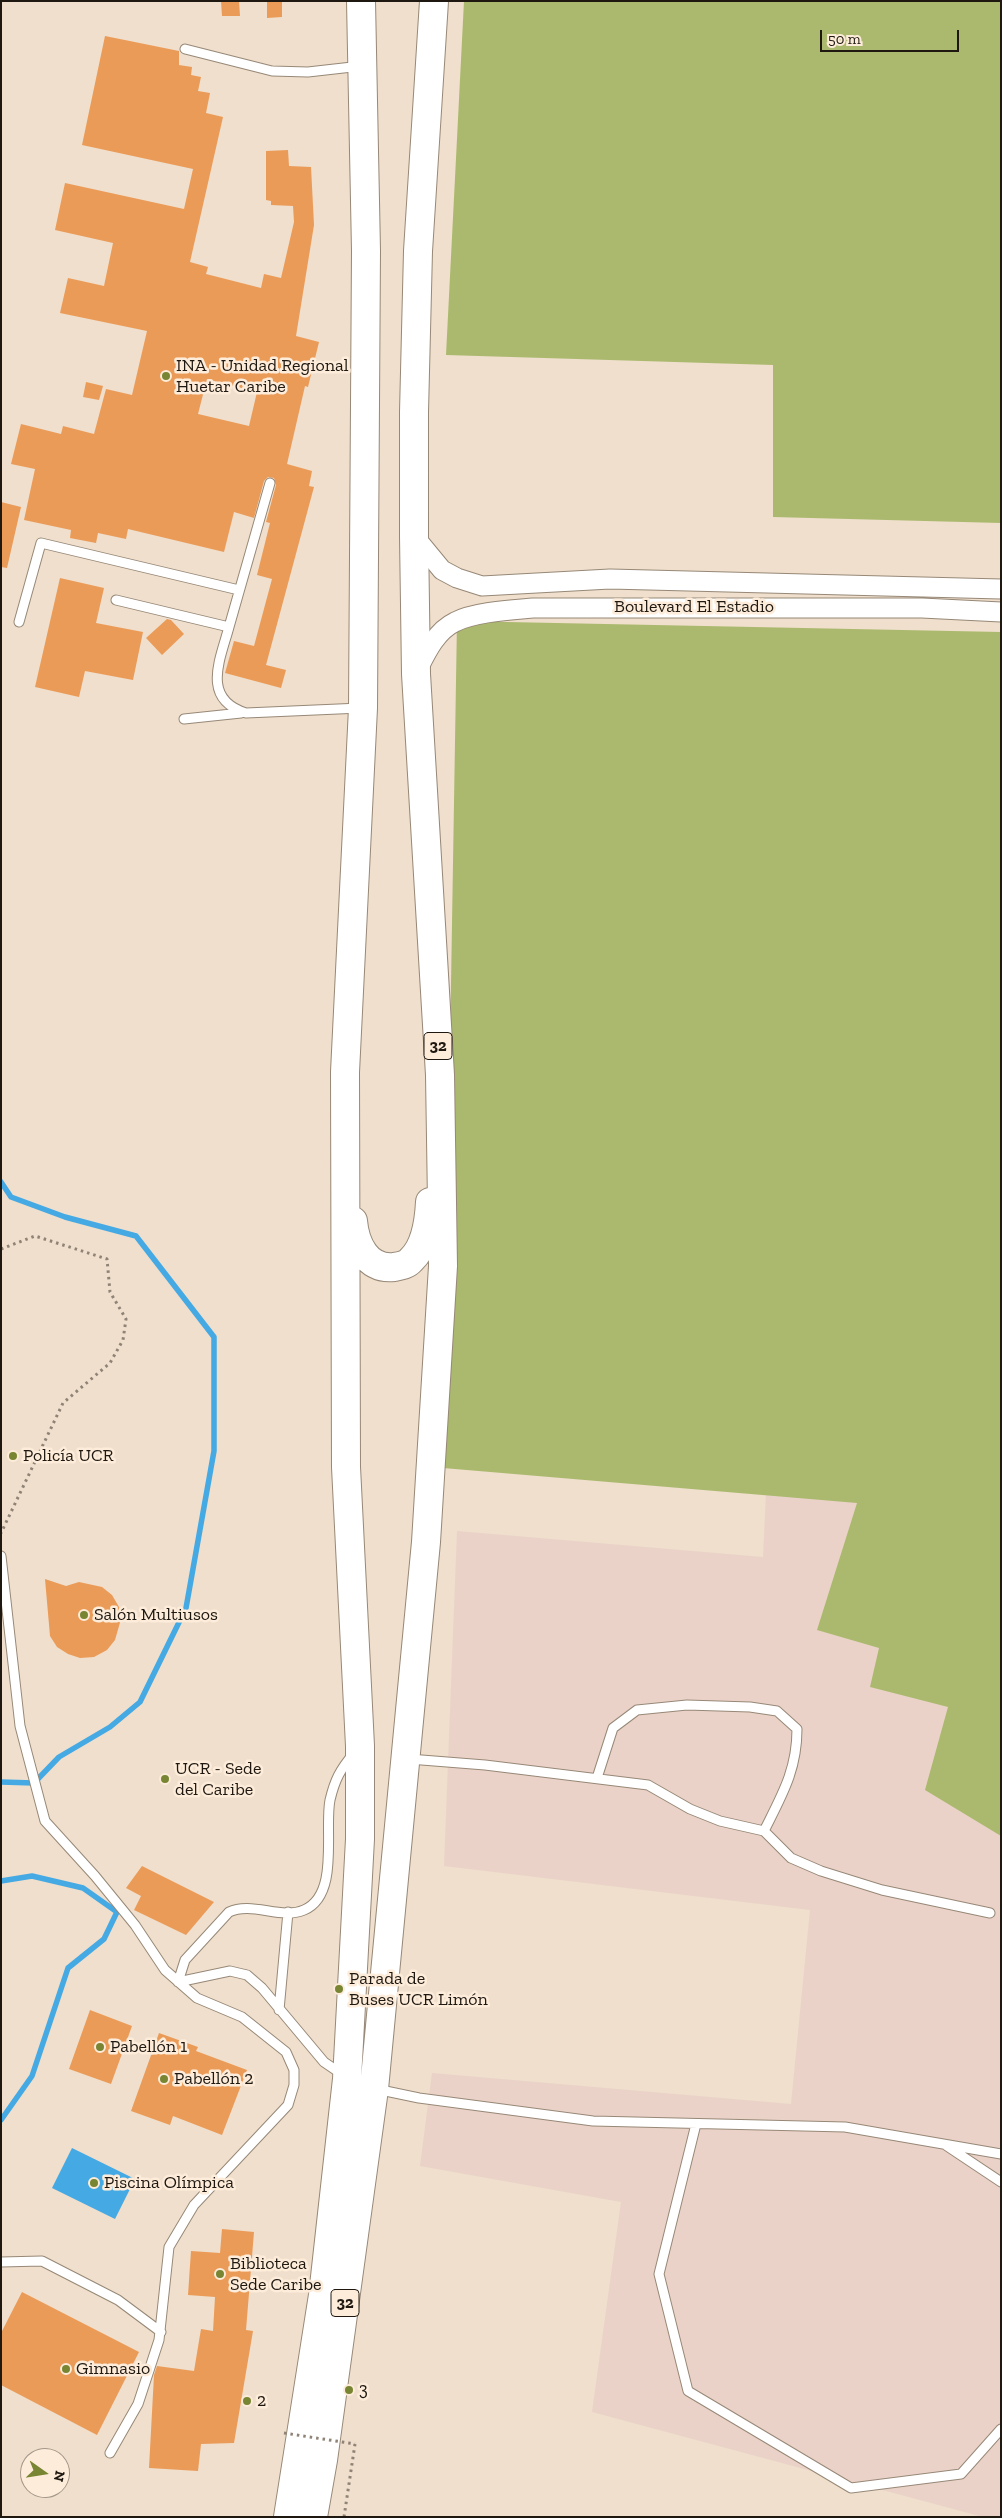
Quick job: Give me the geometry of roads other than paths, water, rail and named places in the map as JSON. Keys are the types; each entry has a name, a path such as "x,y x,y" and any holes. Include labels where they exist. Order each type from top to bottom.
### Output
{"highway":[{"name":"32","path":"288,2517 321,2304 347,2079 360,1839 360,1746 346,1467 345,1072 363,708 366,261 361,1"},
{"name":"32","path":"313,2517 323,2460 374,2089 404,1758 418,1638 436,1399 443,1266 440,1075 416,674 414,536 414,412 418,251 434,1"},
{"path":"345,1072 354,1226 357,1243 364,1255 384,1268 400,1266 411,1261 420,1248 426,1231 440,1075"}],"street":[{"name":"Boulevard El Estadio","path":"414,536 442,570 457,578 482,586 610,579 1001,589"},
{"name":"Boulevard El Estadio","path":"416,674 437,636 455,622 493,613 533,608 922,608 1001,612"}],"lane":[{"path":"185,49 272,70 308,72 363,66"},
{"path":"246,713 232,709 222,699 216,685 217,671 270,483"},
{"path":"19,622 41,543 239,590"},
{"path":"116,600 229,627"},
{"path":"184,719 246,713 363,708"},
{"path":"1,1556 20,1726 44,1821 95,1876 135,1925 165,1970 197,1998 242,2017 286,2052 294,2070 294,2085 288,2106 194,2205 169,2247 161,2332 138,2404 110,2453"},
{"path":"597,1778 613,1728 637,1710 687,1705 750,1707 778,1711 797,1729 797,1752 785,1790 764,1831"},
{"path":"178,1982 185,1960 230,1912 238,1908 288,1912 305,1910 318,1899 327,1874 330,1802 338,1772 360,1746"},
{"path":"404,1758 648,1785 690,1809 720,1822 764,1831 791,1858 821,1871 882,1890 990,1913"},
{"path":"279,2010 288,1912"},
{"path":"178,1982 230,1971 247,1975 262,1988 324,2062 347,2079"},
{"path":"374,2089 419,2098 593,2121 845,2127 1001,2154"},
{"path":"696,2124 659,2274 688,2391 851,2488 961,2474 1001,2429"},
{"path":"944,2144 1001,2182"},
{"path":"1,2262 42,2260 118,2300 161,2332"}],"water":[{"name":"Piscina Olímpica","path":"72,2148 135,2179 115,2219 52,2188"}],"waterway":[{"path":"1,1182 11,1197 65,1217 136,1236 214,1337 214,1451 186,1608 140,1702 110,1727 59,1757 34,1783 1,1782"},
{"path":"1,1881 32,1876 83,1888 117,1912 104,1939 68,1968 32,2076 1,2120"}],"place":[{"name":"INA - Unidad Regional Huetar Caribe","path":"166,376"},
{"name":"Policía UCR","path":"13,1456"},
{"name":"Salón Multiusos","path":"84,1615"},
{"name":"UCR - Sede del Caribe","path":"165,1779"},
{"name":"Parada de Buses UCR Limón","path":"339,1989"},
{"name":"Pabellón 1","path":"100,2047"},
{"name":"Pabellón 2","path":"164,2079"},
{"name":"Piscina Olímpica","path":"94,2183"},
{"name":"Biblioteca Sede Caribe","path":"220,2274"},
{"name":"Gimnasio","path":"66,2369"},
{"name":"3","path":"349,2390"},
{"name":"2","path":"247,2401"}]}
